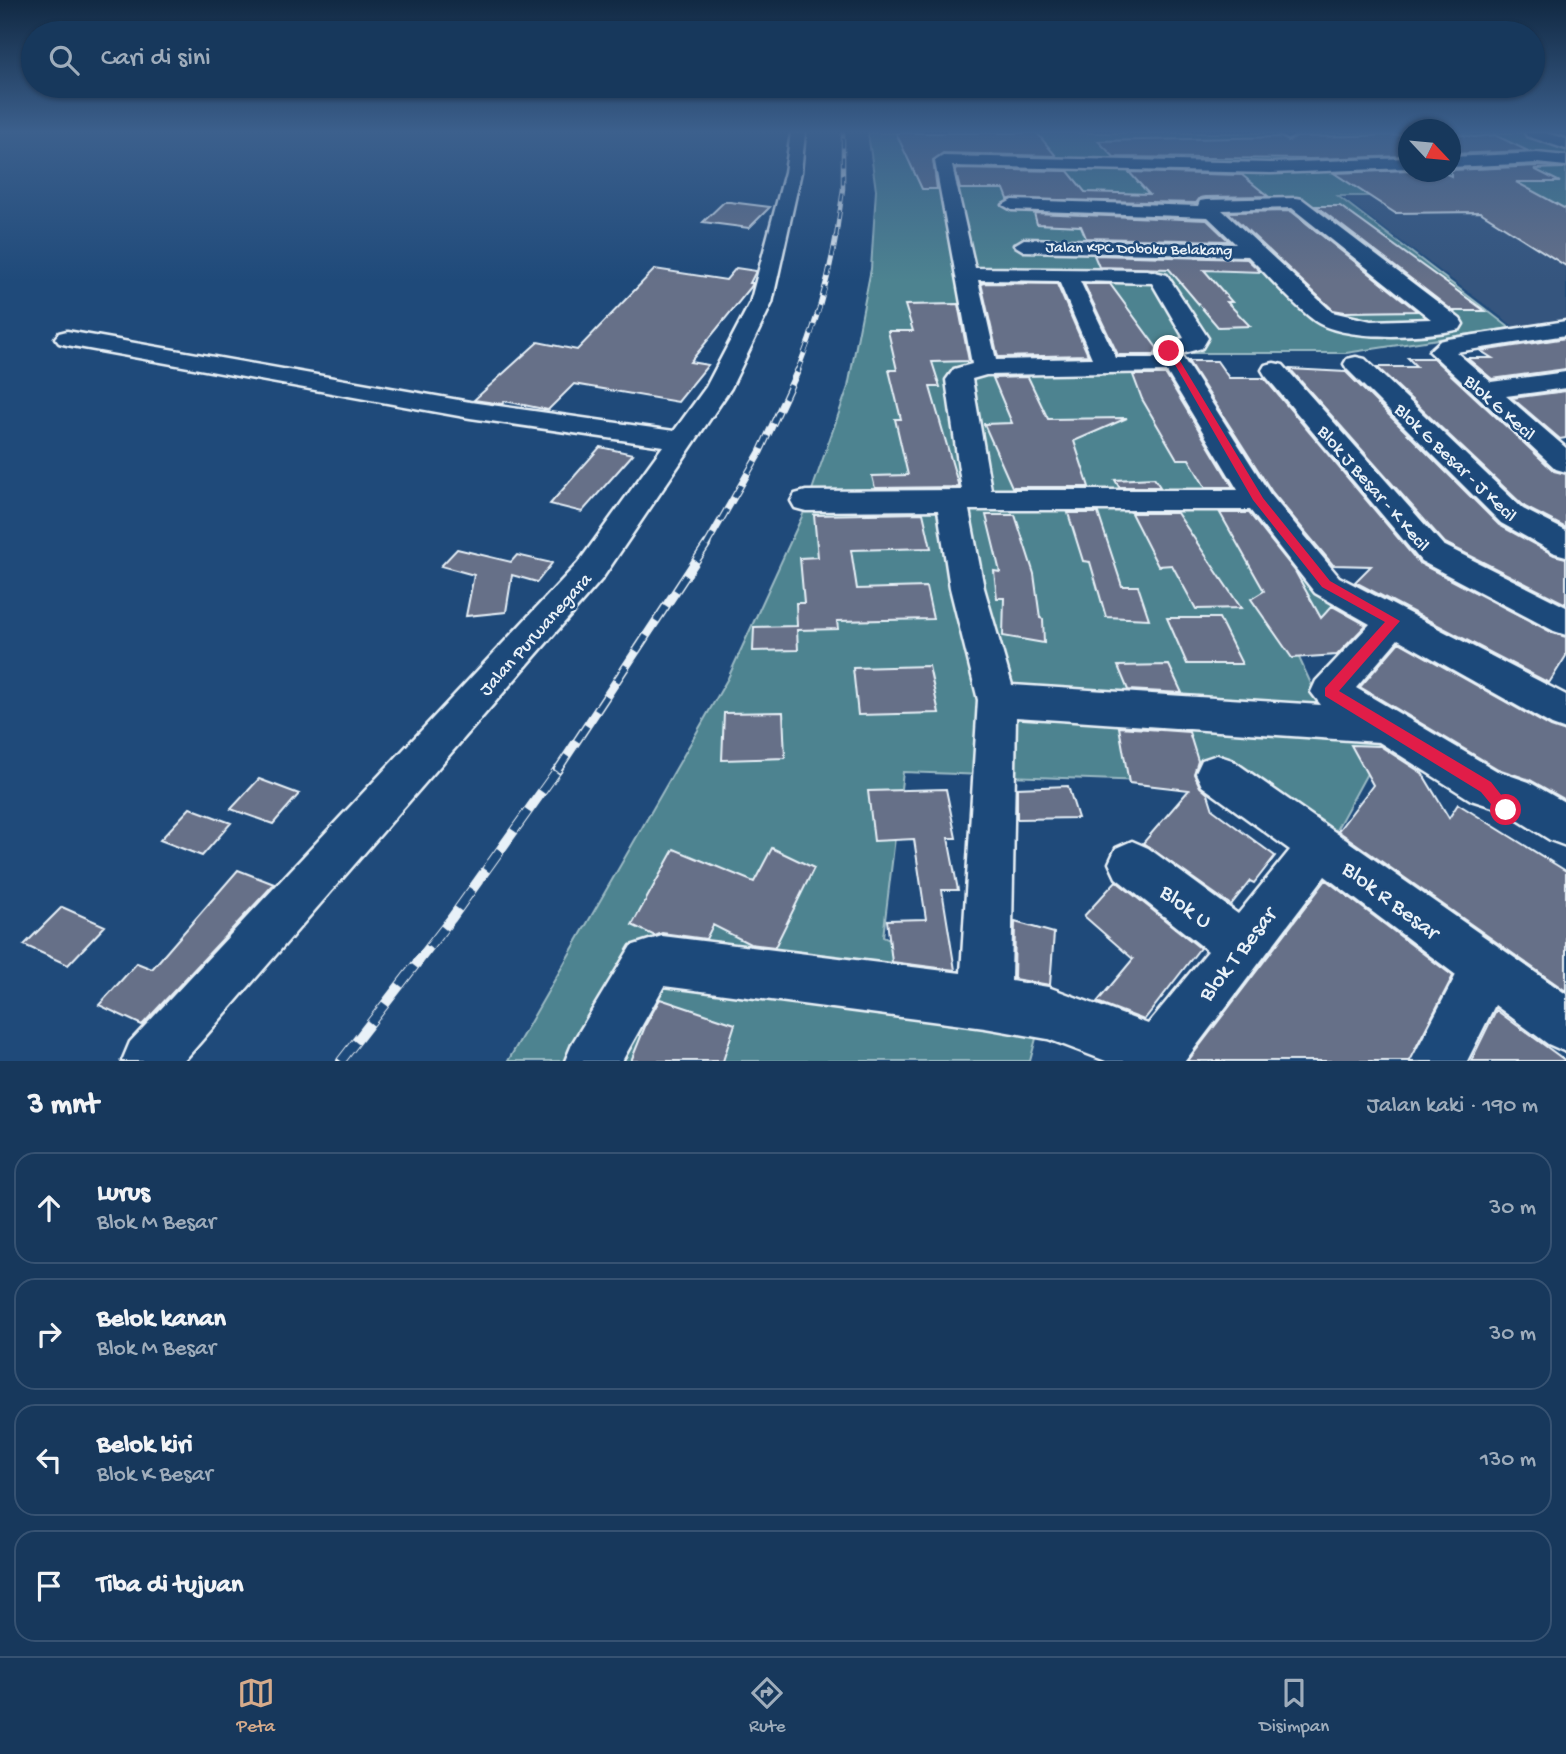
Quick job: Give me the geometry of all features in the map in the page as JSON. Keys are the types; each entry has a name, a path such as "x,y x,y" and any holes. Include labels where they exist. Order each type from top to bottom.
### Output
{"street":[{"name":"Jalan Purwanegara","path":"149,1061 590,571 718,388 761,303 791,183"},
{"path":"948,183 985,368"},
{"name":"Blok G Kecil","path":"1212,212 1207,204 1297,204 1447,336 1442,354 1561,453"},
{"name":"Jalan KPC Doboku Belakang","path":"1012,205 1212,212"},
{"path":"1212,212 1324,317 1337,323 1366,329 1447,336 1566,328"},
{"name":"Jalan KPC Doboku Belakang","path":"1024,245 1255,250"},
{"path":"968,274 1147,275 1160,279 1196,338 1194,343 1172,358 1107,365 985,368 962,374 959,380 967,588 997,700 985,1002"},
{"path":"1067,275 1107,365"},
{"path":"1447,336 1566,308"},
{"path":"67,338 470,410 682,440"},
{"path":"1172,358 1259,500 1327,585 1565,710"},
{"name":"Blok G Besar - J Kecil","path":"1356,364 1512,516 1566,545"},
{"name":"Blok J Besar - K Kecil","path":"1274,370 1432,554 1566,622"},
{"path":"1485,391 1566,380"},
{"path":"806,501 1259,500"},
{"path":"1393,621 1330,692 1486,787 1514,795 1566,826"},
{"path":"997,700 1386,726"},
{"name":"Blok R Besar","path":"1217,773 1566,1026"},
{"path":"1486,787 1506,810 1566,848"},
{"name":"Blok T Besar","path":"1155,1057 1321,846"},
{"name":"Blok U","path":"1132,863 1241,946"},
{"path":"592,1061 638,979 649,964 662,961 985,1002 1048,1013 1155,1057"},
{"path":"1438,1061 1487,969"}],"shaded area":[{"path":"1340,195 1496,196 1566,210 1566,322 1517,329"}],"green space":[{"path":"875,183 1566,183 1566,209 1521,209 1496,196 1338,196 1510,328 1346,353 1165,353 1310,589 1376,621 1352,650 1295,649 1324,712 1382,746 1335,832 1227,784 903,772 883,937 1043,1012 1030,1061 508,1061 728,678 805,510 848,387 871,269"}],"building":[{"path":"919,183 936,183 937,189 922,189"},
{"path":"958,183 1077,183 1085,192 1149,194 1139,183 1251,183 1268,196 1206,197 1200,198 1196,203 1008,199 1004,189 960,189"},
{"path":"1349,183 1517,183 1566,209 1566,266 1480,212 1395,213"},
{"path":"724,202 770,207 749,228 703,222"},
{"path":"1316,206 1340,206 1485,311 1453,311"},
{"path":"1291,211 1417,311 1333,310 1228,212"},
{"path":"1034,213 1207,220 1229,241 1086,238 1081,226 1037,224"},
{"path":"1094,255 1247,259 1261,272 1204,270 1232,302 1227,302 1250,326 1218,327 1169,269 1099,267"},
{"path":"736,268 756,271 750,283 753,283 690,362 708,365 678,402 574,384 548,410 505,401 502,404 474,400 538,342 577,350 655,269 726,280"},
{"path":"981,283 1057,284 1088,355 998,357"},
{"path":"1084,284 1110,284 1157,348 1155,355 1118,355"},
{"path":"958,304 969,361 932,362 940,387 930,387 959,487 875,488 872,476 908,475 895,419 901,419 889,370 897,370 888,331 913,331 905,305"},
{"path":"1566,338 1566,369 1492,379 1467,358 1492,358 1481,351"},
{"path":"1408,358 1433,358 1554,471 1566,474 1566,528 1525,507 1377,367 1417,367"},
{"path":"1188,361 1217,361 1229,378 1264,378 1419,563 1553,633 1566,637 1566,656 1549,683 1355,582 1371,566 1333,565 1272,492"},
{"path":"1290,369 1346,372 1499,525 1554,555 1566,558 1566,604 1445,543"},
{"path":"1133,375 1166,375 1233,487 1205,487 1189,459 1177,459 1142,399"},
{"path":"1028,377 1048,419 1127,418 1074,441 1089,487 1012,487 984,424 1012,423 993,378"},
{"path":"1566,391 1566,438 1560,439 1512,398"},
{"path":"600,447 633,454 582,512 550,504"},
{"path":"1154,478 1160,487 1119,487 1115,480"},
{"path":"923,513 931,548 851,550 857,589 926,587 933,619 837,621 838,629 797,630 798,650 753,651 754,627 797,626 796,603 804,603 800,558 818,557 814,515"},
{"path":"1068,513 1098,513 1122,586 1138,586 1149,619 1106,617 1090,562 1083,561"},
{"path":"1131,513 1177,513 1241,608 1196,609 1172,565 1158,566"},
{"path":"1220,513 1249,513 1295,571 1321,618 1332,606 1366,625 1337,655 1292,658 1251,599 1264,591"},
{"path":"986,515 1015,515 1034,574 1040,618 1043,619 1044,643 1003,636 1004,598 997,598 994,571 1000,572"},
{"path":"457,549 511,562 517,555 552,563 537,582 512,575 506,612 466,616 474,575 441,566"},
{"path":"1167,618 1219,618 1242,664 1187,664"},
{"path":"1399,642 1551,727 1566,732 1566,800 1530,780 1498,769 1360,687"},
{"path":"1169,665 1182,693 1128,690 1118,666"},
{"path":"929,666 939,713 858,715 853,668"},
{"path":"783,712 785,758 722,760 724,713"},
{"path":"1119,727 1189,732 1198,761 1194,774 1200,787 1208,794 1213,810 1275,856 1254,883 1250,881 1231,905 1143,843 1189,790 1129,783"},
{"path":"1351,745 1380,746 1422,773 1449,818 1458,804 1566,871 1566,991 1338,831 1373,785"},
{"path":"259,779 299,794 273,824 231,809"},
{"path":"1068,786 1078,818 1017,819 1017,788"},
{"path":"946,789 956,838 948,838 958,890 942,890 955,970 892,962 887,920 926,919 914,839 874,841 868,791"},
{"path":"190,808 231,823 202,856 160,840"},
{"path":"772,848 814,868 775,947 750,944 713,925 706,939 662,933 655,936 632,925 674,849 754,882"},
{"path":"238,870 274,884 142,1025 99,1005 137,963 152,969"},
{"path":"1326,880 1453,976 1409,1061 1188,1061"},
{"path":"1116,881 1200,948 1144,1020 1097,1002 1133,959 1084,916"},
{"path":"62,907 105,926 68,965 24,945"},
{"path":"1015,922 1054,933 1050,985 1014,979"},
{"path":"660,999 735,1024 723,1061 631,1061"},
{"path":"1496,1010 1566,1061 1471,1061"}],"railway":[{"path":"836,237 843,183"},
{"path":"797,372 820,305 836,236"},
{"path":"706,546 760,452 798,370"},
{"path":"557,771 707,544"},
{"path":"341,1061 451,919 558,769"}],"route":[{"path":"1169,351 1175,365 1259,500 1326,584 1393,621 1330,692 1486,787 1506,810"}]}
